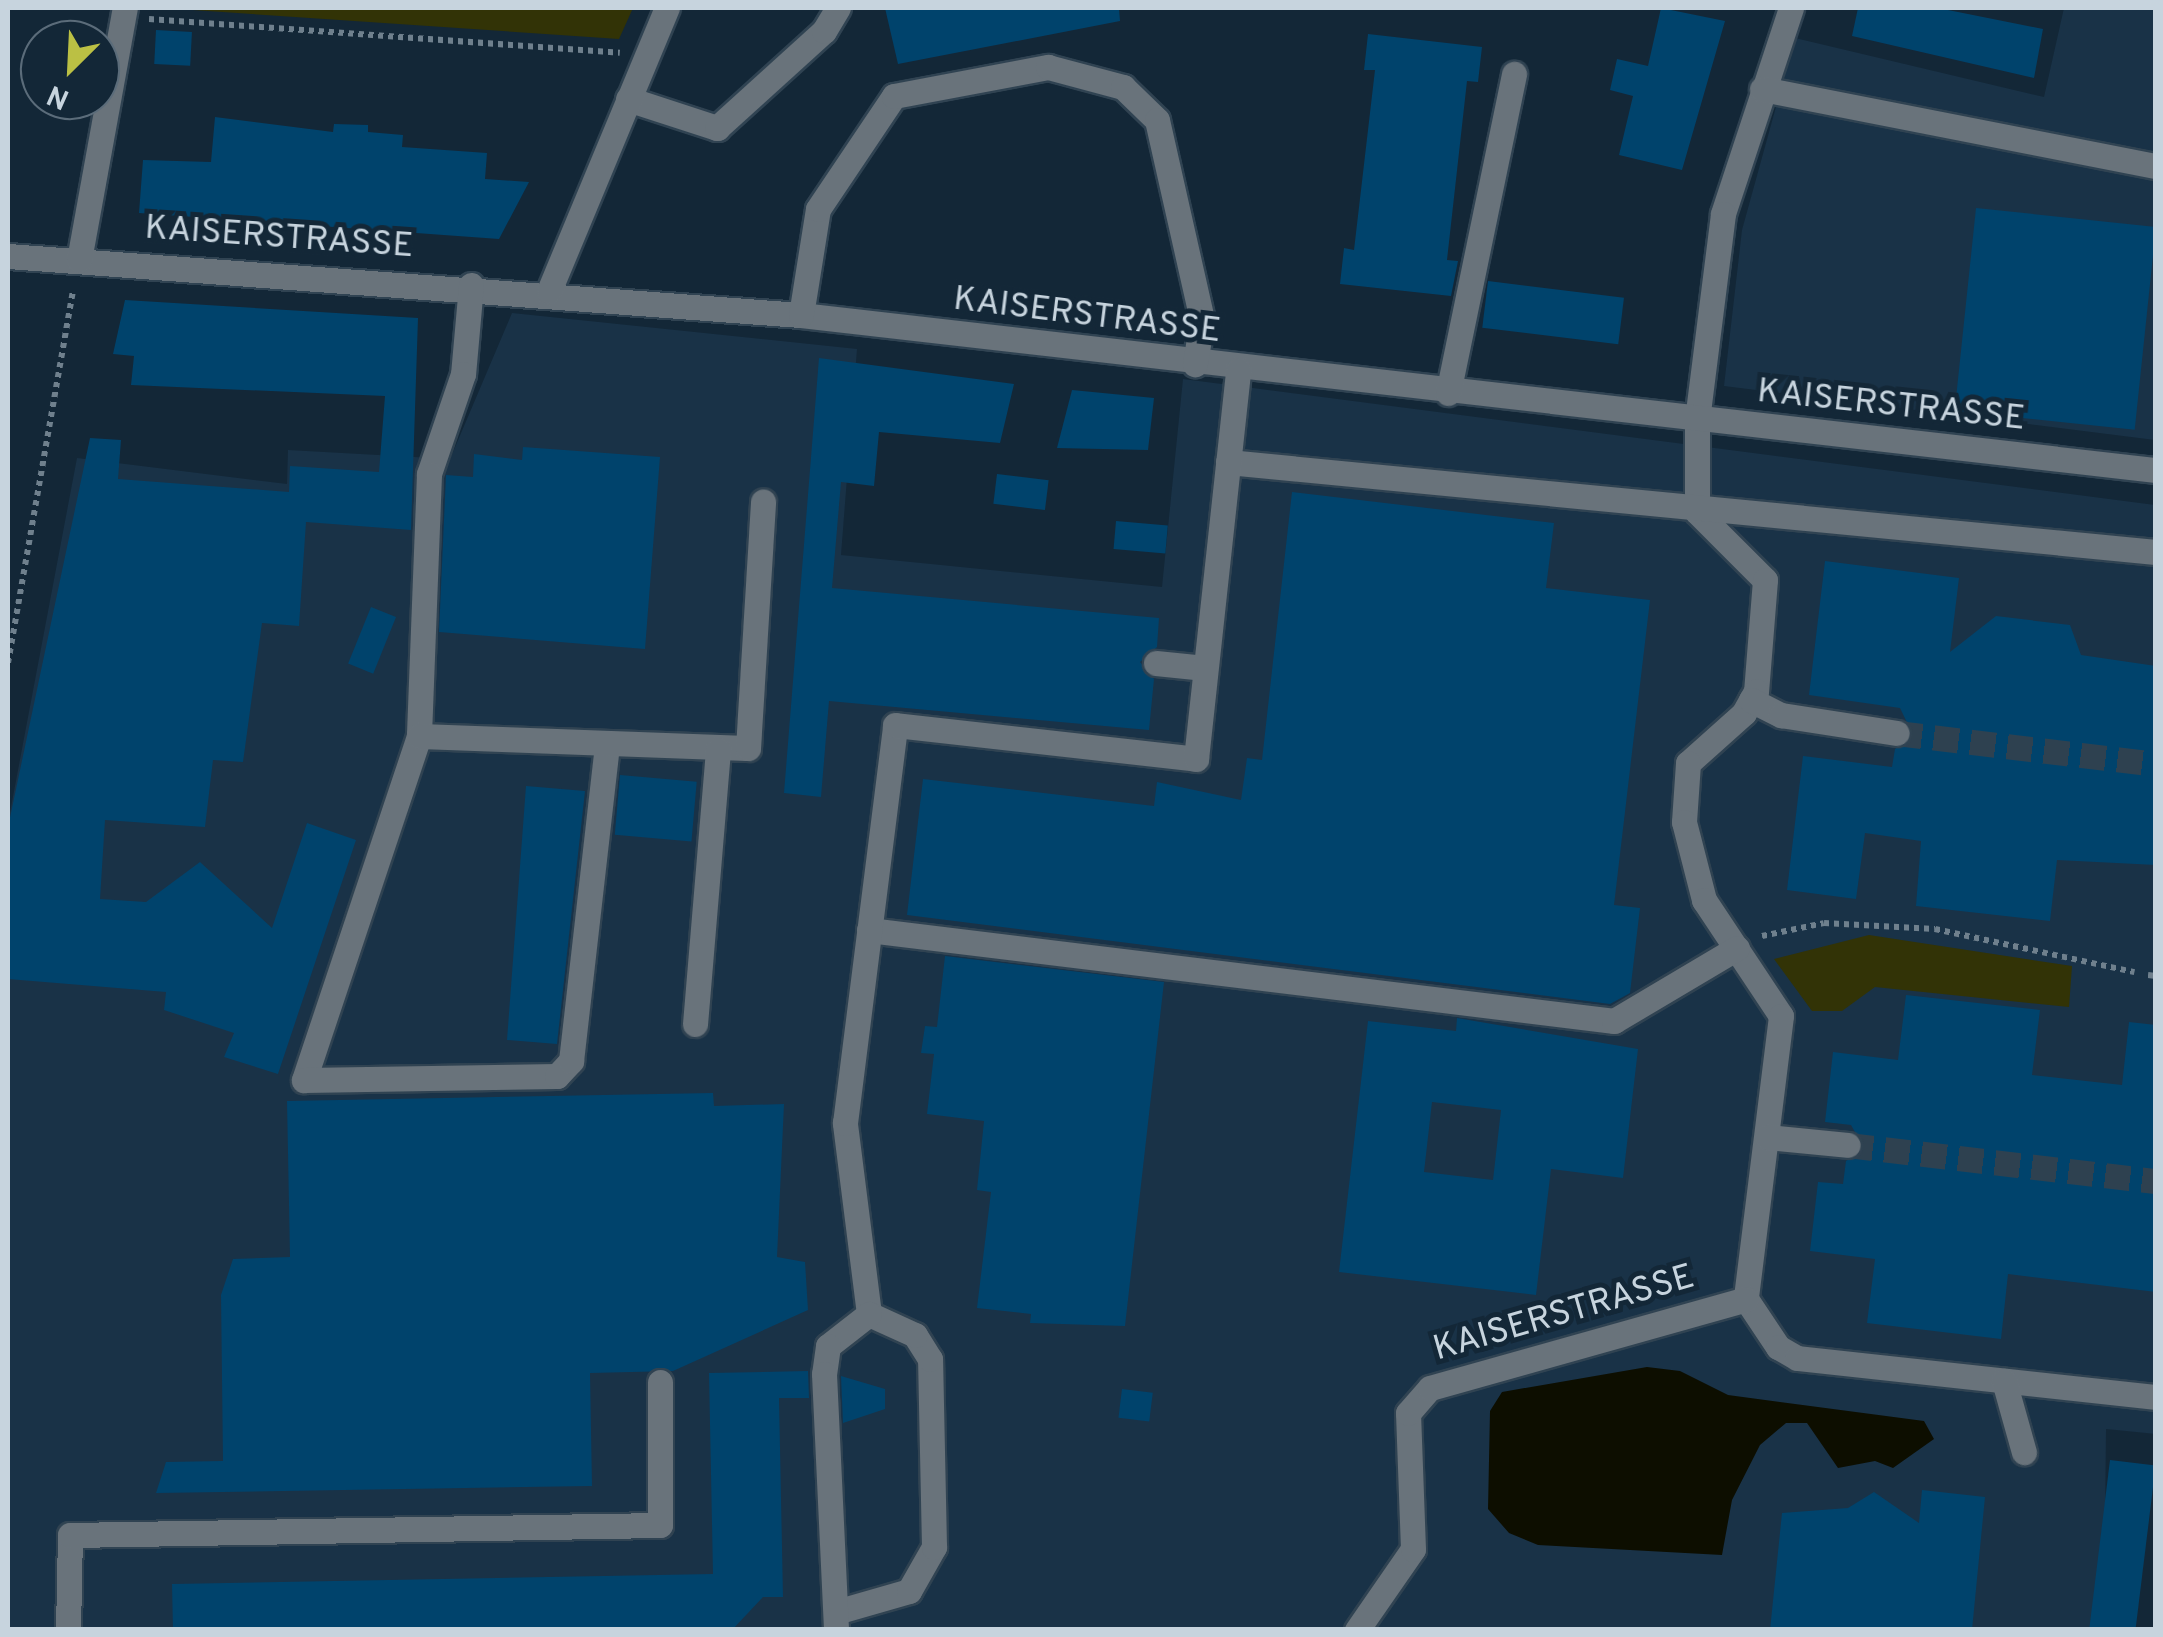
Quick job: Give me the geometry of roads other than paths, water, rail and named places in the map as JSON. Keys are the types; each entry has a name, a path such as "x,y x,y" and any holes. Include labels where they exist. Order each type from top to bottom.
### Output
{"street":[{"path":"549,291 667,8"},
{"path":"628,99 717,128 824,31 838,8"},
{"path":"1791,8 1724,214 1697,421 1697,512 1765,580 1751,700 1688,763 1684,822 1704,900 1781,1016 1746,1298 1778,1347 1797,1358 2156,1397"},
{"path":"78,260 124,12"},
{"path":"801,316 818,210 894,96 1048,67 1123,87 1158,120 1202,319 1195,364"},
{"path":"1448,393 1514,74"},
{"path":"1762,89 2156,166"},
{"name":"KAISERSTRASSE","path":"8,256 470,285 801,316 1238,370 2156,470"},
{"path":"470,285 463,374 429,474 419,736 304,1080 556,1076 571,1061 607,744"},
{"path":"869,1314 844,1123 895,726 1196,759 1238,370"},
{"path":"1228,462 1697,512 2156,552"},
{"path":"419,736 718,750 748,748 764,500"},
{"path":"1156,663 1205,668"},
{"path":"1751,700 1781,715 1896,733"},
{"path":"696,1024 718,750"},
{"path":"869,930 1614,1022 1737,948"},
{"path":"1767,1136 1848,1146"},
{"name":"KAISERSTRASSE","path":"1356,1630 1413,1549 1408,1413 1430,1388 1746,1298"},
{"path":"869,1314 915,1335 930,1359 934,1547 909,1591 836,1621 824,1374 828,1346 869,1314"},
{"path":"2004,1381 2024,1452"},
{"path":"68,1630 70,1535 660,1526 660,1382"}],"tunnel":[{"path":"1897,733 2156,764"},
{"path":"1848,1145 2156,1181"}]}
